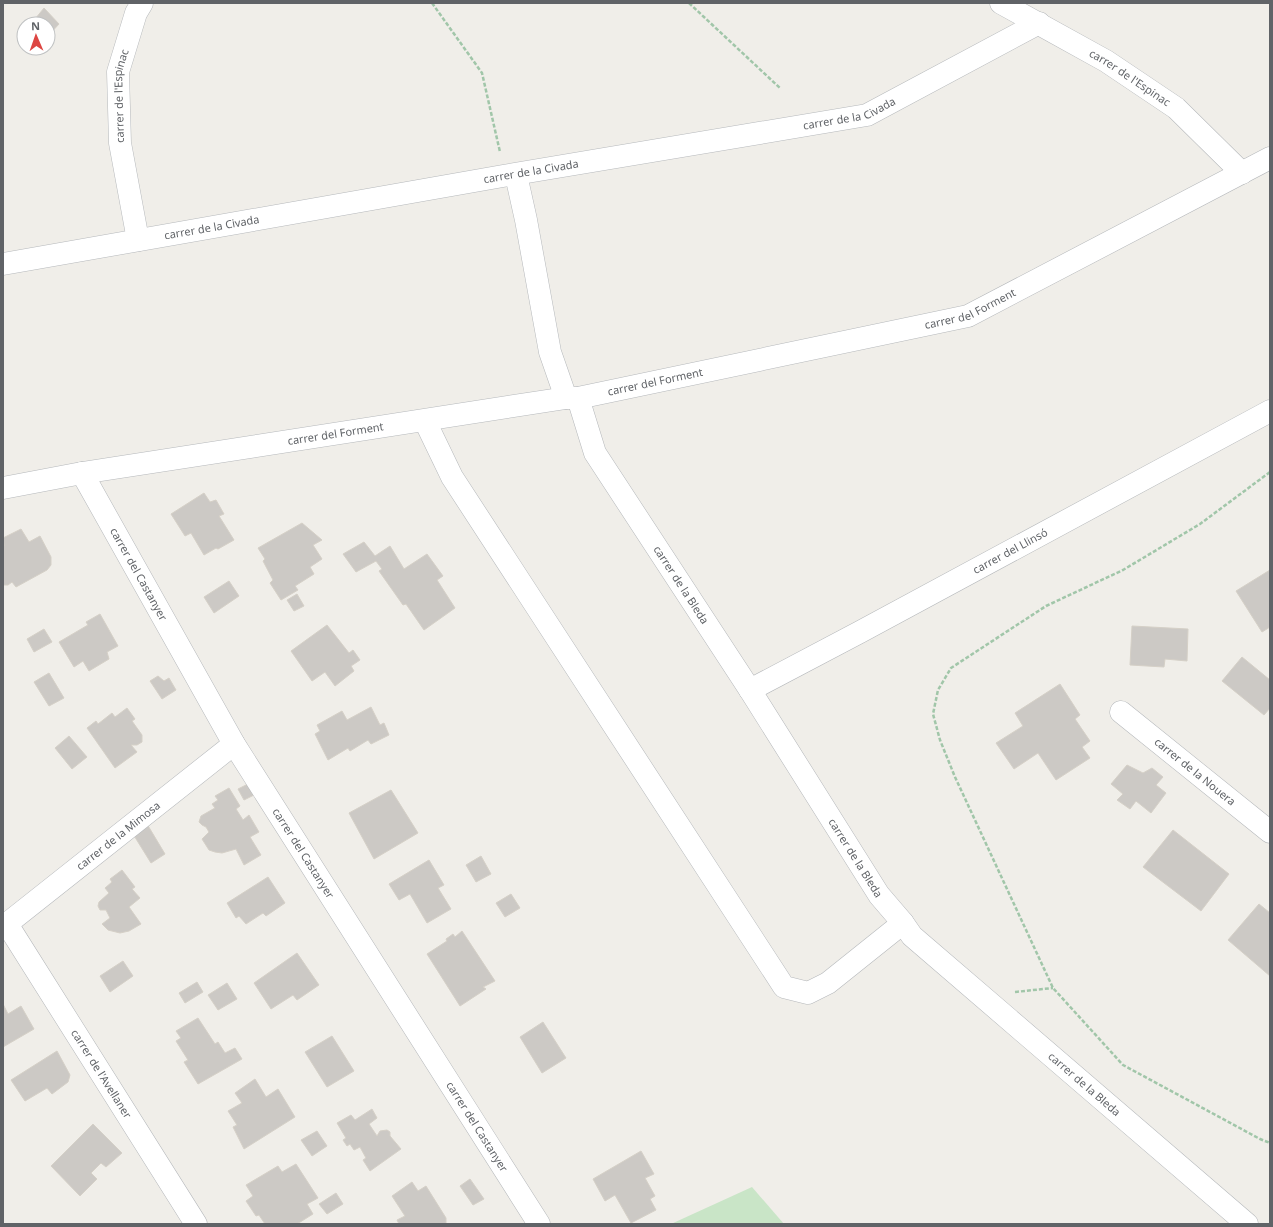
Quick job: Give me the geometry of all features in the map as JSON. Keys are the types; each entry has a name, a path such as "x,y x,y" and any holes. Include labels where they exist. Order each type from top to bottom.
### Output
{"street":[{"name":"carrer de l'Espinac","path":"138,240 120,144 118,72 136,12 142,3"},
{"name":"carrer de l'Espinac","path":"1001,3 1106,61 1176,108 1242,173"},
{"name":"carrer de la Civada","path":"3,264 867,115 1039,23"},
{"name":"carrer del Forment","path":"3,488 82,473 572,398 968,316 1270,158"},
{"name":"carrer de la Bleda","path":"509,176 526,220 550,352 572,398 595,453 750,690 879,895 912,936 1247,1224"},
{"name":"carrer del Llinsó","path":"750,690 1270,411"},
{"path":"426,421 452,477 784,987 808,993 828,983 903,923"},
{"name":"carrer del Castanyer","path":"82,473 234,744 539,1224"},
{"name":"carrer de la Nouera","path":"1121,712 1270,831"},
{"name":"carrer de la Mimosa","path":"5,925 234,744"},
{"name":"carrer de l'Avellaner","path":"5,925 196,1224"}],"path":[{"path":"432,3 482,73 500,147 509,176"},
{"path":"690,3 781,89"},
{"path":"1270,472 1200,524 1122,570 1046,606 951,668 938,690 933,714 940,740 958,784 1053,988 1123,1065 1270,1143"},
{"path":"981,996 1053,988"}],"green space":[{"path":"752,1187 784,1224 671,1224"}],"building":[{"path":"44,8 52,16 38,16"},
{"path":"204,493 210,502 216,500 224,514 219,516 234,540 204,555 191,533 185,536 171,514"},
{"path":"302,523 322,540 313,545 322,559 310,567 314,574 295,586 298,590 281,600 270,583 273,580 263,561 265,559 258,548"},
{"path":"21,529 29,542 40,536 51,557 51,565 47,570 16,587 12,582 8,585 3,585 3,538"},
{"path":"364,542 375,556 390,546 404,569 427,554 443,576 437,580 455,608 424,630 406,604 403,605 379,571 382,569 376,561 356,572 343,554"},
{"path":"1270,570 1270,627 1262,632 1236,591"},
{"path":"229,581 239,596 214,613 204,597"},
{"path":"297,594 304,606 294,611 287,600"},
{"path":"100,614 118,646 107,652 109,659 89,671 83,661 74,667 59,642 88,625 86,622"},
{"path":"327,625 349,653 353,650 360,660 351,666 354,671 335,686 325,672 312,681 291,651"},
{"path":"1132,626 1188,629 1187,661 1165,659 1164,667 1130,665"},
{"path":"44,629 52,642 34,652 27,639"},
{"path":"1242,657 1270,680 1270,708 1264,715 1222,681"},
{"path":"49,673 64,698 49,706 34,682"},
{"path":"158,676 164,681 169,678 176,690 162,699 150,681"},
{"path":"1060,684 1080,715 1075,719 1090,741 1082,747 1090,758 1056,780 1038,753 1014,769 996,743 1023,726 1015,713"},
{"path":"371,707 380,725 384,723 389,735 371,744 368,740 350,751 348,748 328,760 315,734 320,731 317,725 342,711 347,720"},
{"path":"127,708 135,719 132,721 142,735 142,742 137,745 131,745 137,752 115,768 87,728 96,721 98,724 112,713 115,717"},
{"path":"69,736 87,757 72,769 55,748"},
{"path":"1127,765 1143,773 1152,768 1163,777 1156,785 1166,793 1151,813 1136,801 1130,809 1117,800 1123,794 1111,784"},
{"path":"248,784 254,795 244,800 238,789"},
{"path":"229,788 240,806 236,809 243,820 249,815 259,832 250,837 261,855 244,865 236,849 222,853 215,852 209,850 202,839 209,832 206,827 199,822 201,816 215,808 212,804 218,800 215,796"},
{"path":"391,790 418,833 374,859 349,813"},
{"path":"147,824 165,854 151,863 133,834"},
{"path":"1173,830 1229,874 1201,911 1143,867"},
{"path":"481,856 491,874 476,882 466,865"},
{"path":"429,860 444,885 438,888 451,909 427,923 410,894 399,900 389,884"},
{"path":"122,870 135,887 132,889 140,898 129,907 141,924 129,931 120,933 108,930 102,924 110,918 106,910 100,910 98,906 99,902 109,893 105,888 112,882 110,879"},
{"path":"268,877 285,903 266,916 263,913 246,924 239,916 236,918 227,903"},
{"path":"511,894 520,908 505,917 496,903"},
{"path":"1259,904 1270,913 1270,976 1228,940"},
{"path":"462,931 495,981 483,987 486,989 460,1006 427,954 447,941 446,939 453,934 455,937"},
{"path":"297,953 319,985 297,1000 293,995 271,1009 254,983"},
{"path":"123,961 133,976 110,992 100,976"},
{"path":"197,982 203,992 185,1003 179,993"},
{"path":"227,983 237,999 218,1010 208,995"},
{"path":"3,1004 8,1014 21,1006 34,1029 3,1047"},
{"path":"198,1018 215,1044 218,1042 225,1053 235,1048 242,1059 198,1084 184,1062 188,1060 176,1041 181,1038 176,1031"},
{"path":"543,1022 566,1058 542,1073 520,1037"},
{"path":"332,1036 354,1071 327,1087 305,1052"},
{"path":"57,1051 70,1075 68,1082 52,1094 47,1088 25,1101 11,1080"},
{"path":"255,1079 266,1097 278,1089 295,1117 244,1149 233,1127 237,1125 228,1111 242,1103 235,1093"},
{"path":"372,1109 377,1118 369,1124 377,1136 380,1131 387,1130 390,1132 390,1136 401,1149 370,1171 363,1160 366,1158 360,1147 354,1150 350,1144 347,1146 343,1140 346,1138 337,1123 351,1115 355,1120"},
{"path":"93,1124 122,1153 106,1167 101,1163 91,1173 97,1179 80,1196 51,1166"},
{"path":"317,1131 327,1146 312,1156 301,1140"},
{"path":"641,1151 654,1174 645,1178 655,1196 650,1199 656,1210 631,1223 615,1195 605,1201 593,1179"},
{"path":"296,1164 318,1198 307,1204 313,1214 297,1224 265,1224 259,1215 256,1216 246,1201 253,1196 246,1185 278,1166 282,1172"},
{"path":"470,1179 484,1199 473,1205 460,1186"},
{"path":"412,1182 418,1191 426,1186 446,1218 446,1224 399,1224 397,1220 405,1216 392,1196"},
{"path":"336,1193 343,1204 327,1214 319,1204"}]}
